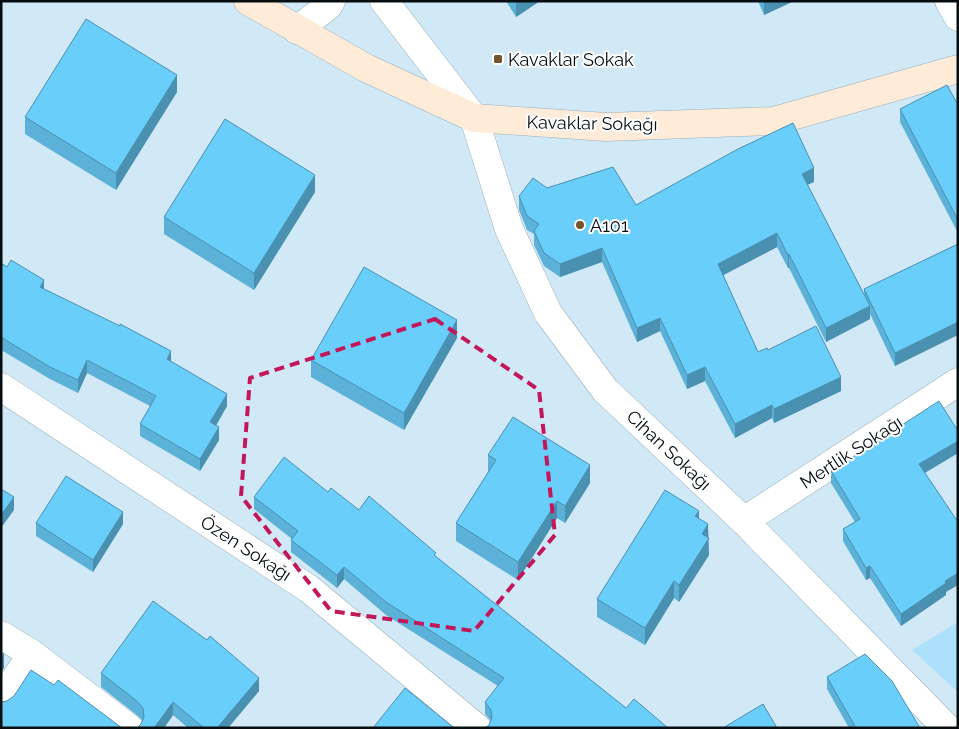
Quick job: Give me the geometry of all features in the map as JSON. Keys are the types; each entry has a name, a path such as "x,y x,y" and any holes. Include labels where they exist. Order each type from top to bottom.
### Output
{"street":[{"name":"Kavaklar Sokağı","path":"248,1 366,68 474,118 606,127 774,121 958,69"},
{"path":"297,30 328,6 331,1"},
{"path":"384,1 474,118"},
{"path":"949,1 958,17"},
{"name":"Cihan Sokağı","path":"474,118 509,229 548,313 605,390 744,521 947,728"},
{"name":"Mertlik Sokağı","path":"744,521 958,382"},
{"name":"Özen Sokağı","path":"1,387 309,589 477,728"},
{"path":"1,635 32,654 129,728"},
{"path":"1,700 32,654"}],"highlighted area":[{"path":"435,319 539,390 555,535 474,631 331,611 241,496 250,378"}],"shaded area":[{"path":"958,622 958,692 912,650"}],"building":[{"path":"86,19 177,75 116,173 25,117"},
{"path":"947,85 958,105 958,220 900,109"},
{"path":"225,119 315,175 254,273 164,217"},
{"path":"793,123 814,168 802,174 870,306 826,328 777,233 718,264 758,352 767,348 768,350 816,326 841,377 774,409 772,405 735,424 705,367 687,375 660,318 637,328 602,248 560,264 544,253 534,231 539,224 527,216 519,196 533,178 547,188 613,167 636,205 738,149"},
{"path":"958,244 958,322 895,353 864,289"},
{"path":"11,260 44,280 40,287 120,326 120,324 171,351 167,359 227,394 210,422 219,427 200,459 140,424 156,396 87,360 78,380 50,367 1,337 1,263 7,267"},
{"path":"364,267 457,320 404,413 311,360"},
{"path":"939,401 958,431 958,441 919,464 958,522 958,573 901,614 870,566 866,568 843,529 860,519 831,471"},
{"path":"513,417 590,465 565,506 557,501 518,562 456,523 496,460 488,455"},
{"path":"284,457 328,492 331,488 359,510 369,496 436,553 434,555 626,708 634,699 668,728 485,728 489,725 492,718 491,710 485,702 504,678 386,602 344,567 337,575 291,540 298,531 254,497"},
{"path":"66,476 123,512 93,560 36,523"},
{"path":"1,489 14,497 1,515"},
{"path":"665,490 699,511 695,516 708,524 702,534 709,538 679,585 674,581 645,628 597,599"},
{"path":"153,601 207,640 210,636 259,678 217,728 204,728 173,702 154,728 137,728 144,717 143,708 101,673"},
{"path":"865,654 892,681 920,728 856,728 827,677"},
{"path":"31,670 54,685 58,680 122,728 1,728 1,702 7,701 14,696"},
{"path":"405,688 454,728 373,728"},
{"path":"763,704 777,728 723,728"}],"place":[{"name":"Kavaklar Sokak","path":"498,59"},
{"name":"A101","path":"580,225"}]}
